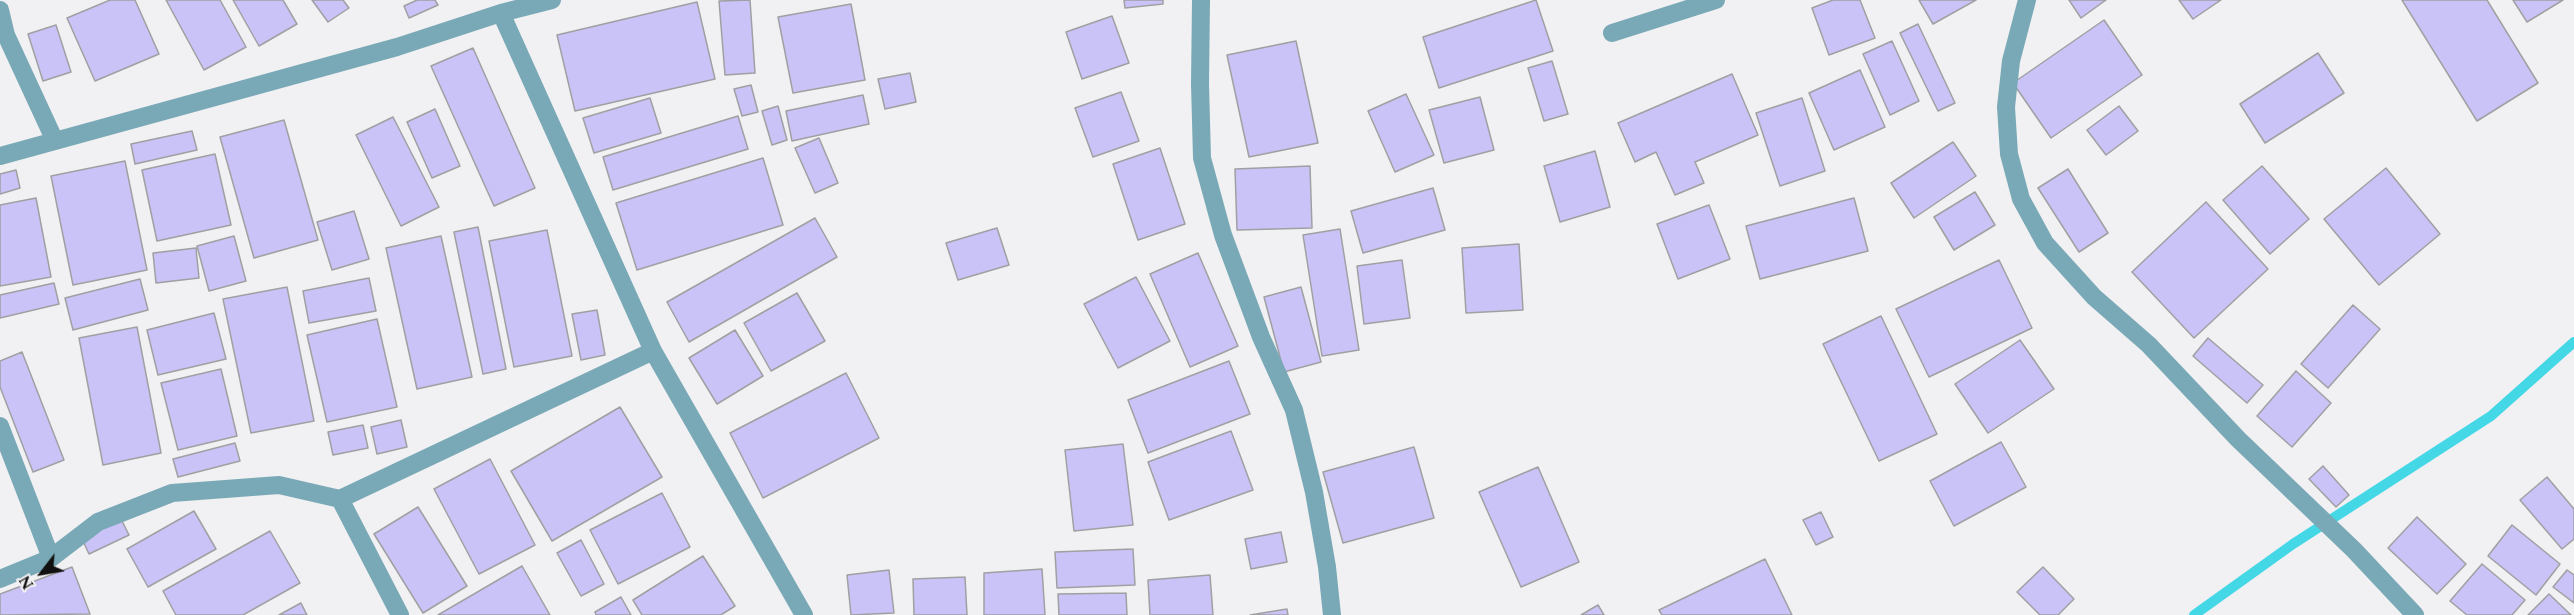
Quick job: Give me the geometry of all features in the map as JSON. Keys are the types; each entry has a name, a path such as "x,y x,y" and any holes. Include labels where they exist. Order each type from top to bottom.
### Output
{"street":[{"path":"0,156 54,139 397,47 501,13 552,0"},
{"path":"1201,0 1202,158 1223,235 1261,337 1294,410 1314,492 1327,567 1332,615"},
{"path":"1612,33 1716,0"},
{"path":"2027,0 2011,61 2006,107 2009,154 2021,199 2044,243 2094,297 2148,345 2238,439 2354,550 2415,615"},
{"path":"0,10 6,35 54,139"},
{"path":"501,13 653,351 804,615"},
{"path":"0,579 51,558 98,522 172,493 279,485 340,499 653,351"},
{"path":"0,426 51,558"},
{"path":"340,499 400,615"}],"building":[{"path":"110,0 135,0 159,54 95,81 67,18"},
{"path":"166,0 220,0 246,47 204,70"},
{"path":"233,0 283,0 297,24 259,46"},
{"path":"312,0 343,0 349,8 328,22"},
{"path":"417,0 435,0 438,5 409,18 404,6"},
{"path":"750,0 755,73 725,75 719,1"},
{"path":"1124,0 1163,0 1163,4 1125,8"},
{"path":"1536,0 1553,51 1439,88 1423,37"},
{"path":"1833,0 1860,0 1875,38 1829,55 1812,8"},
{"path":"1919,0 1976,0 1933,24"},
{"path":"2069,0 2106,0 2081,18"},
{"path":"2179,0 2221,0 2193,19"},
{"path":"2402,0 2487,0 2538,83 2477,121"},
{"path":"2513,0 2563,0 2527,22"},
{"path":"697,2 715,79 575,111 557,35"},
{"path":"851,4 865,80 793,93 778,17"},
{"path":"1112,16 1129,63 1082,79 1066,32"},
{"path":"2104,20 2142,75 2051,138 2013,83"},
{"path":"1918,24 1955,103 1938,111 1900,33"},
{"path":"56,25 71,72 43,81 28,34"},
{"path":"1296,41 1318,143 1249,157 1227,55"},
{"path":"1892,41 1919,101 1890,115 1863,54"},
{"path":"473,48 535,188 494,206 431,66"},
{"path":"2318,53 2344,93 2265,143 2240,104"},
{"path":"1552,61 1568,114 1544,121 1528,68"},
{"path":"1860,70 1885,127 1834,150 1809,93"},
{"path":"910,73 916,102 885,109 878,79"},
{"path":"1732,74 1758,135 1695,162 1704,183 1675,195 1656,152 1635,162 1618,123"},
{"path":"751,85 758,112 742,116 734,89"},
{"path":"1121,92 1139,141 1093,157 1075,108"},
{"path":"1406,94 1434,155 1395,172 1368,111"},
{"path":"863,95 869,124 792,141 786,111"},
{"path":"1480,97 1494,150 1444,163 1429,110"},
{"path":"650,98 661,133 594,153 583,118"},
{"path":"1802,98 1825,171 1780,186 1756,113"},
{"path":"778,106 787,140 772,145 762,111"},
{"path":"2119,106 2138,131 2106,155 2087,130"},
{"path":"435,109 460,166 432,178 407,122"},
{"path":"738,116 748,149 613,190 603,157"},
{"path":"393,117 439,207 401,226 356,135"},
{"path":"284,120 318,240 254,258 220,137"},
{"path":"192,131 197,150 135,164 131,144"},
{"path":"819,138 838,183 815,193 795,148"},
{"path":"1953,142 1976,176 1914,218 1891,183"},
{"path":"1160,148 1185,224 1138,240 1113,164"},
{"path":"1595,151 1610,207 1560,222 1544,166"},
{"path":"215,154 231,225 157,241 142,170"},
{"path":"763,158 783,225 637,270 616,203"},
{"path":"125,161 147,270 73,285 51,176"},
{"path":"1310,166 1312,228 1237,230 1235,169"},
{"path":"2262,166 2309,219 2270,254 2223,200"},
{"path":"2386,168 2440,234 2379,285 2324,219"},
{"path":"2068,169 2108,233 2079,252 2038,188"},
{"path":"16,170 20,188 0,194 0,174"},
{"path":"1433,188 1445,230 1363,253 1351,211"},
{"path":"1975,192 1995,225 1954,250 1934,217"},
{"path":"36,198 51,277 0,286 0,205"},
{"path":"1854,198 1868,251 1760,279 1746,226"},
{"path":"2206,202 2268,269 2194,338 2132,272"},
{"path":"1709,205 1730,259 1678,279 1657,224"},
{"path":"354,211 369,259 332,270 317,222"},
{"path":"815,218 837,257 689,342 667,302"},
{"path":"478,227 506,369 483,374 454,232"},
{"path":"997,228 1009,265 958,280 946,243"},
{"path":"1340,229 1359,350 1322,356 1303,235"},
{"path":"547,230 572,356 514,367 489,241"},
{"path":"234,236 246,281 209,291 197,246"},
{"path":"441,236 472,377 417,389 386,248"},
{"path":"1519,244 1523,310 1466,313 1462,248"},
{"path":"196,248 199,278 156,283 153,253"},
{"path":"1198,253 1238,346 1190,367 1150,274"},
{"path":"1402,260 1410,318 1364,324 1357,266"},
{"path":"1999,260 2032,328 1929,377 1896,309"},
{"path":"1136,277 1170,341 1118,368 1084,304"},
{"path":"369,278 376,311 309,323 303,291"},
{"path":"140,279 148,310 73,330 65,298"},
{"path":"54,283 59,304 0,318 0,295"},
{"path":"287,287 314,421 251,433 223,299"},
{"path":"1301,287 1321,362 1284,372 1264,297"},
{"path":"797,293 825,341 771,371 744,323"},
{"path":"2353,305 2380,329 2328,388 2301,364"},
{"path":"597,310 605,355 581,360 572,314"},
{"path":"214,313 226,359 158,375 147,330"},
{"path":"1881,316 1937,434 1879,461 1823,344"},
{"path":"377,319 397,407 327,422 307,335"},
{"path":"137,327 161,453 103,465 79,338"},
{"path":"735,330 763,376 717,404 689,358"},
{"path":"2208,338 2263,385 2247,403 2193,356"},
{"path":"2020,340 2054,389 1988,433 1955,384"},
{"path":"22,352 64,460 33,472 0,387 0,361"},
{"path":"1229,361 1250,414 1148,453 1128,400"},
{"path":"221,369 237,436 178,450 161,383"},
{"path":"2296,371 2331,403 2292,447 2257,416"},
{"path":"846,373 879,438 763,498 730,433"},
{"path":"620,407 662,477 552,541 511,471"},
{"path":"401,420 407,447 377,454 371,427"},
{"path":"363,425 368,448 333,455 328,432"},
{"path":"1231,431 1253,490 1169,520 1148,462"},
{"path":"2001,442 2026,487 1954,526 1930,481"},
{"path":"235,443 240,461 178,477 173,459"},
{"path":"1123,444 1133,525 1074,531 1065,450"},
{"path":"1414,447 1434,518 1343,543 1323,472"},
{"path":"490,459 535,545 479,574 434,489"},
{"path":"2323,466 2349,495 2336,507 2309,479"},
{"path":"1538,467 1579,562 1521,587 1479,492"},
{"path":"2547,477 2574,509 2574,539 2562,549 2520,500"},
{"path":"662,493 690,547 618,584 590,530"},
{"path":"418,507 467,586 423,613 374,534"},
{"path":"194,511 216,549 148,587 127,549"},
{"path":"1821,512 1833,537 1816,545 1803,520"},
{"path":"2417,517 2466,564 2437,594 2388,548"},
{"path":"121,519 129,535 89,554 82,539"},
{"path":"2512,525 2560,564 2536,595 2488,556"},
{"path":"270,531 300,583 243,615 176,615 163,591"},
{"path":"1281,532 1287,562 1251,569 1245,539"},
{"path":"581,540 604,584 581,596 557,553"},
{"path":"1133,549 1135,585 1057,588 1055,552"},
{"path":"703,556 735,606 721,615 642,615 633,600"},
{"path":"1765,559 1792,615 1662,615 1659,610"},
{"path":"2482,564 2525,600 2512,615 2467,615 2450,601"},
{"path":"522,566 550,615 438,615"},
{"path":"72,567 90,614 0,615 0,594"},
{"path":"2043,567 2074,599 2058,615 2040,615 2017,592"},
{"path":"1042,569 1045,615 984,615 984,573"},
{"path":"889,570 894,613 851,615 847,575"},
{"path":"2567,570 2574,575 2574,603 2553,587"},
{"path":"1210,575 1213,615 1150,615 1148,580"},
{"path":"965,577 967,615 914,615 913,579"},
{"path":"1126,593 1127,615 1059,615 1058,594"},
{"path":"2549,594 2571,615 2528,615"},
{"path":"621,597 631,615 596,615 595,612"},
{"path":"301,603 307,615 279,615"},
{"path":"1598,605 1604,615 1581,615"},
{"path":"1287,609 1288,615 1250,615"}],"waterway":[{"path":"2194,615 2293,544 2491,416 2574,342"}]}
